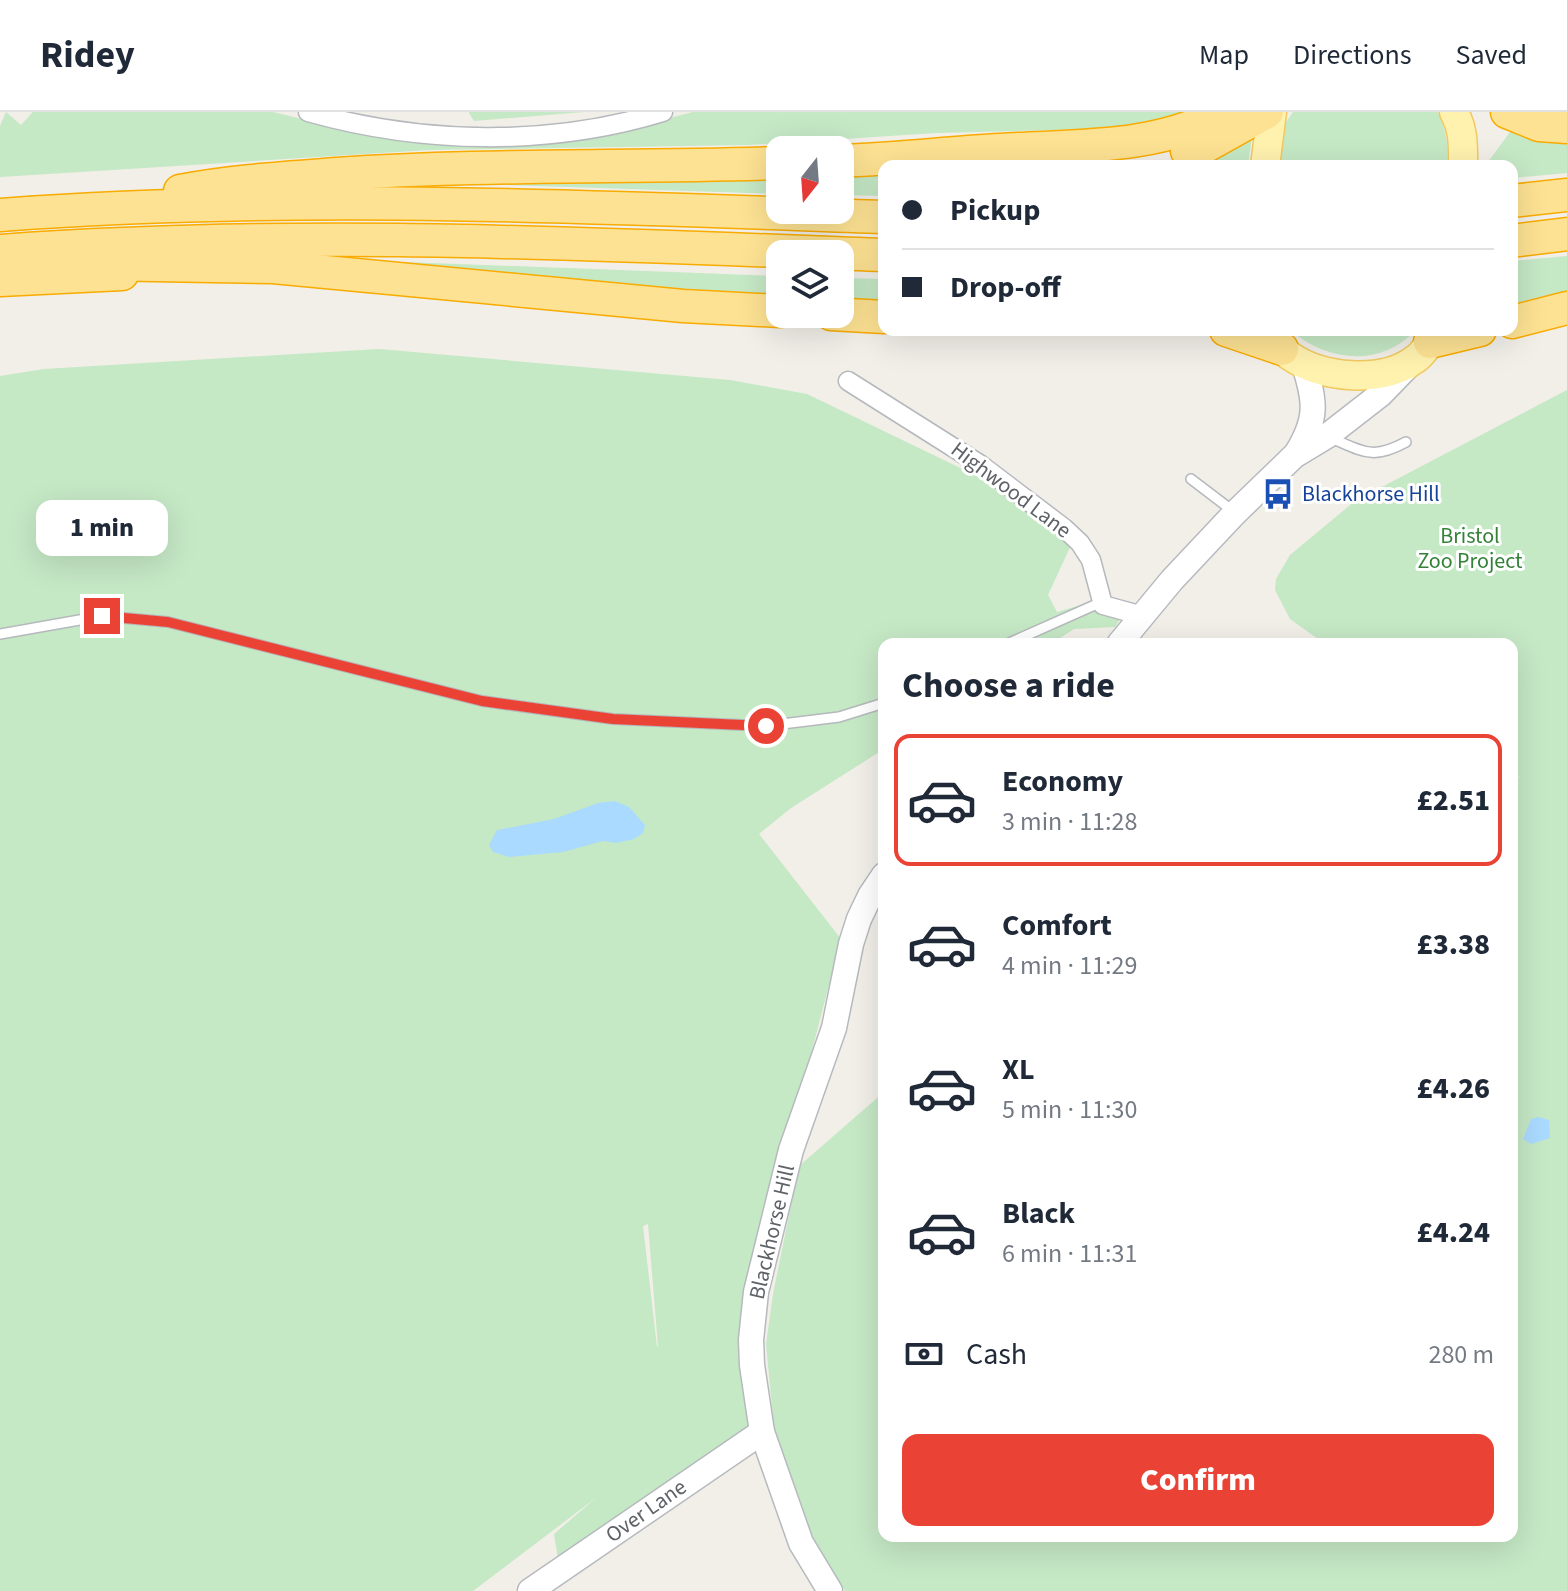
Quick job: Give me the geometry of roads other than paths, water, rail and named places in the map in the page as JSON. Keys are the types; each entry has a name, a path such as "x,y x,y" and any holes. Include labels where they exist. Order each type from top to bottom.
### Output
{"highway":[{"path":"854,160 1155,138 1199,126 1223,112"},
{"path":"992,150 1088,160 1163,156 1206,146 1269,112"},
{"path":"1507,112 1539,125 1567,127"},
{"path":"91,208 223,182 397,170 766,163"},
{"path":"1518,200 1567,195"},
{"path":"0,215 91,208 329,202 878,217"},
{"path":"1518,240 1567,234"},
{"path":"0,251 118,242 318,239 653,246 878,255"},
{"path":"0,262 273,267 683,306 766,310"},
{"path":"0,280 273,267"},
{"path":"1518,320 1567,308"},
{"path":"854,315 878,317"},
{"path":"1246,336 1283,347"},
{"path":"1427,344 1457,336"}],"main road":[{"path":"1265,160 1269,112"},
{"path":"1460,116 1463,160"},
{"path":"1283,347 1352,376 1383,373 1427,344"},
{"path":"1127,638 1235,513 1294,456 1327,436 1381,394 1427,344"},
{"path":"1283,347 1312,394 1309,433 1294,456"},
{"name":"Blackhorse Hill","path":"830,1591 801,1543 762,1432 753,1378 751,1340 756,1292 791,1150 834,1028 851,944 878,884"},
{"name":"Over Lane","path":"530,1591 762,1432"}],"street":[{"path":"308,112 389,130 443,135 514,136 585,131 663,112"},
{"name":"Highwood Lane","path":"848,381 981,465 1075,538 1091,560 1103,605"},
{"path":"1103,605 1143,616"}],"lane":[{"path":"1327,436 1373,453 1385,453 1406,442"},
{"path":"1191,479 1235,513"},
{"path":"1020,638 1097,604 1103,605"},
{"path":"0,634 102,616 168,622 482,701 613,719 766,726 839,717 878,705"}],"water":[{"path":"615,801 629,807 645,825 643,833 634,839 616,843 603,841 563,852 509,857 493,852 489,845 497,830 554,819 598,803"},
{"path":"1539,1117 1549,1120 1550,1138 1531,1144 1523,1139 1531,1119"}],"place":[{"name":"Blackhorse Hill","path":"1278,494"}],"park label":[{"name":"Bristol Zoo Project","path":"1470,548"}]}
